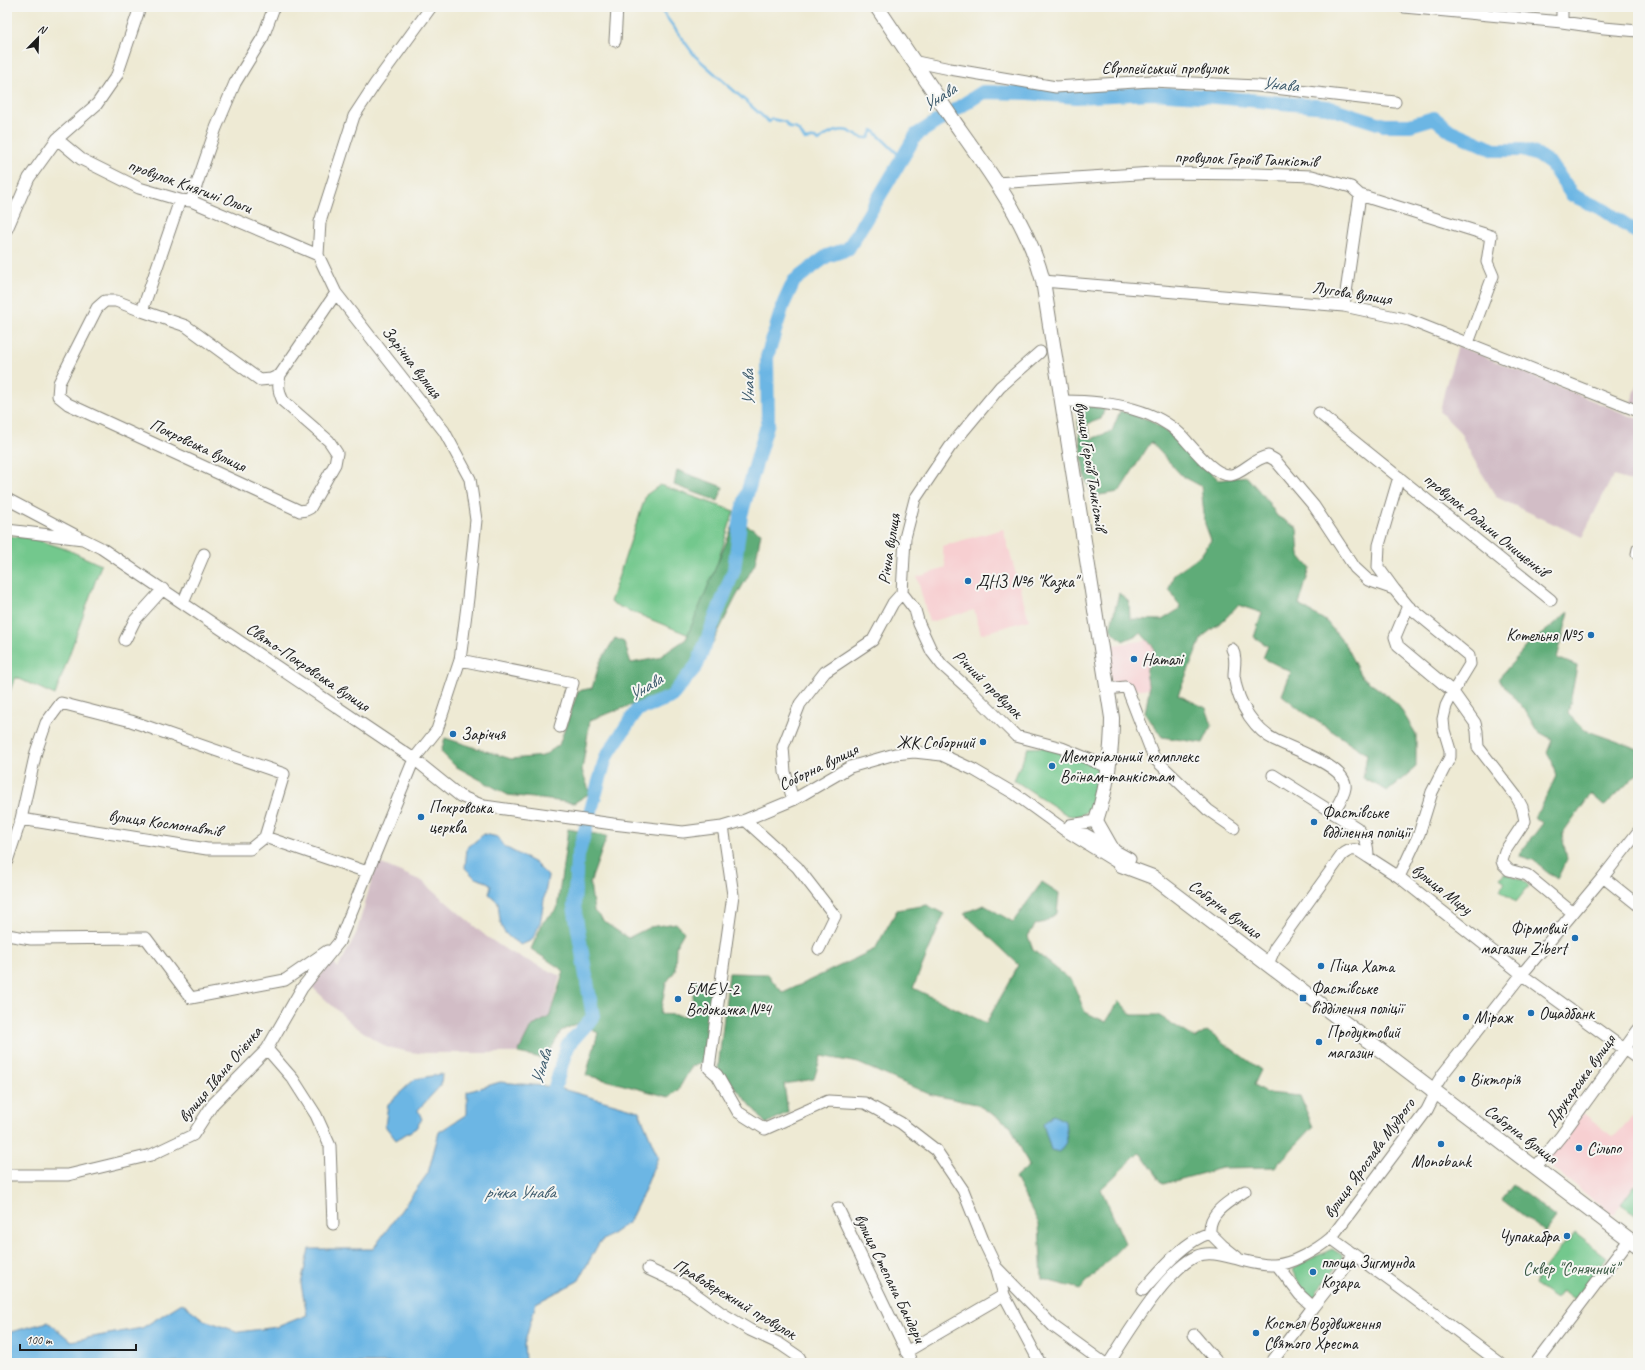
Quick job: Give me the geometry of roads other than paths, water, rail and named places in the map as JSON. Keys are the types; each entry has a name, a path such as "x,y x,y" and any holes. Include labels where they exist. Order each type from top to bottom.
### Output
{"main road":[{"name":"вулиця Героїв Танкістів","path":"877,7 996,183 1027,235 1039,264 1063,401 1094,610 1112,718 1112,748 1098,814 1107,832 1111,846 1125,862"},
{"name":"Соборна вулиця","path":"1125,862 1153,877 1634,1243"}],"street":[{"path":"7,229 29,178 57,139 97,104 116,75 140,7"},
{"path":"191,201 219,122 235,83 263,37 274,7"},
{"name":"Зарічна вулиця","path":"414,759 437,730 460,660 476,520 470,479 444,430 336,293 318,255 320,222 354,116 375,84 431,7"},
{"path":"615,41 617,7"},
{"path":"1404,7 1638,31"},
{"path":"1562,7 1562,22"},
{"name":"Європейський провулок","path":"916,66 950,69 1056,86 1159,81 1257,86 1395,102"},
{"name":"провулок Княгині Ольги","path":"57,139 81,159 139,188 180,200 191,201 318,255"},
{"name":"провулок Героїв Танкістів","path":"996,183 1153,173 1257,174 1312,176 1351,187 1360,195 1491,236 1487,262 1493,276 1468,343"},
{"path":"1344,306 1360,195"},
{"path":"142,312 180,200"},
{"name":"Лугова вулиця","path":"1043,281 1344,306 1409,320 1638,411"},
{"path":"280,375 336,293"},
{"name":"Покровська вулиця","path":"105,301 116,301 142,312 186,326 260,380 271,379 280,375 278,385 279,393 283,401 328,441 337,453 335,464 310,508 306,510 300,511 75,408 58,396 59,383 96,308 105,301"},
{"name":"Річна вулиця","path":"793,800 785,772 783,747 800,704 825,672 873,640 893,603 902,593 905,538 915,499 950,447 1000,387 1040,352"},
{"path":"1063,401 1105,403 1131,409 1158,419 1179,434 1197,454 1225,475 1235,474 1256,460 1268,456 1275,460 1314,506 1355,568 1368,580 1394,589"},
{"name":"провулок Родини Онищенків","path":"1319,413 1551,600"},
{"name":"провулок Родини Онищенків","path":"1399,477 1379,545 1378,567 1408,606 1469,656 1470,664 1446,706 1443,719 1444,730 1450,750 1450,757 1432,792 1419,834 1399,877"},
{"name":"Свято-Покровська вулиця","path":"7,499 106,550 414,759"},
{"name":"Свято-Покровська вулиця","path":"7,530 83,539"},
{"path":"183,603 204,554"},
{"path":"125,640 135,620 163,589"},
{"name":"Річний провулок","path":"902,593 915,610 919,624 932,652 942,664 973,692 1016,736 1062,748 1108,767"},
{"path":"1408,606 1395,637 1398,646 1453,692 1475,723 1478,747 1516,796 1524,815 1525,820 1505,851 1502,861 1503,864 1509,870 1527,876 1573,913"},
{"path":"1232,649 1235,655 1235,686 1241,702 1259,729 1274,740 1324,762 1340,776 1345,783 1345,789 1333,813"},
{"path":"460,660 573,683 560,727"},
{"path":"1108,689 1127,688 1154,758 1208,810 1234,828"},
{"path":"7,861 21,819 36,752 46,723 61,703 130,721 284,774 265,837 367,872"},
{"name":"Соборна вулиця","path":"414,759 460,796 484,806 565,818 683,832 722,827 745,820 793,800 850,767 895,754 914,752 942,755 974,770 1015,794 1048,818 1125,862"},
{"name":"вулиця Івана Огієнка","path":"7,1175 68,1175 151,1155 193,1136 213,1104 267,1049 302,988 339,942 414,759"},
{"path":"1273,775 1357,828 1368,846 1368,857"},
{"path":"1070,825 1098,814"},
{"path":"1048,818 1070,825 1111,846 1106,850 1102,850 1048,818"},
{"name":"вулиця Космонавтів","path":"21,819 207,849 250,849 265,837"},
{"path":"745,820 797,867 835,916 820,949"},
{"path":"722,827 733,895 709,1068 717,1075 738,1112 765,1129 828,1101 865,1102 901,1123 936,1150 963,1190 983,1240 996,1267 1004,1295 1040,1363"},
{"name":"вулиця Ярослава Мудрого","path":"1109,1363 1160,1290 1183,1264 1199,1255 1209,1254 1222,1255 1268,1265 1277,1265 1310,1253 1331,1238 1427,1110 1433,1098 1433,1090 1443,1074 1522,974 1603,877 1638,832"},
{"name":"вулиця Миру","path":"1268,964 1275,948 1342,855 1348,850 1356,850 1399,877 1522,974 1638,1059"},
{"path":"1603,877 1638,905"},
{"path":"7,935 31,939 146,938 191,998 285,980 339,942"},
{"name":"Друкарська вулиця","path":"1535,1168 1561,1136 1638,1030"},
{"path":"267,1049 293,1079 316,1115 330,1146 333,1224"},
{"path":"1142,1290 1172,1258 1185,1247 1210,1233 1214,1215 1219,1209 1245,1191"},
{"name":"вулиця Степана Бандери","path":"838,1208 912,1363"},
{"name":"вулиця Ярослава Мудрого","path":"1210,1233 1240,1260"},
{"path":"1331,1238 1396,1284 1500,1363"},
{"path":"1536,1363 1634,1243"},
{"path":"1270,1363 1354,1255"},
{"path":"1277,1265 1300,1295 1313,1307"},
{"path":"996,1267 1053,1326 1104,1363"},
{"name":"Правобережний провулок","path":"648,1269 683,1284 720,1312 750,1330 780,1344 799,1357 802,1363"},
{"path":"906,1352 1004,1295"},
{"path":"1194,1335 1218,1363"}],"water":[{"path":"484,834 498,837 505,847 535,863 548,876 540,924 532,940 521,945 508,936 502,928 498,902 489,894 491,885 475,878 465,868 467,848"},
{"path":"442,1074 441,1085 418,1110 422,1119 416,1128 396,1140 385,1126 388,1104 415,1079"},
{"name":"річка Унава","path":"500,1082 555,1087 639,1111 658,1157 643,1194 629,1222 599,1243 578,1281 536,1303 524,1345 525,1360 522,1363 7,1363 7,1333 48,1322 71,1341 142,1328 182,1303 204,1320 239,1332 277,1327 307,1315 301,1284 309,1249 373,1249 428,1173 439,1132 467,1114 467,1092"},
{"path":"1053,1115 1065,1121 1067,1141 1059,1152 1051,1150 1043,1124"}],"waterway":[{"path":"659,7 695,56 769,122 772,119 785,122 790,128 795,128 800,132 805,140 815,138 819,141 824,136 840,130 848,131 860,137 869,138 873,130 902,158"},
{"name":"Унава","path":"548,1105 567,1046 593,1017 574,906 577,859 606,757 637,710 671,697 697,665 734,570 741,515 768,422 767,357 783,305 794,281 827,256 848,249 916,135 983,92 1029,93 1076,97 1151,93 1203,96 1327,107 1384,125 1410,125 1434,118 1451,131 1494,150 1523,150 1538,155 1551,164 1572,195 1604,210 1638,233"}],"place":[{"name":"ДНЗ №6 \"Казка\"","path":"968,581"},
{"name":"Котельня №5","path":"1591,635"},
{"name":"Наталі","path":"1134,659"},
{"name":"Заріччя","path":"453,734"},
{"name":"ЖК Соборний","path":"983,742"},
{"name":"Меморіальний комплекс Воїнам-танкістам","path":"1052,766"},
{"name":"Покровська церква","path":"421,817"},
{"name":"Фастівське вдділення поліції","path":"1314,822"},
{"name":"Фірмовий магазин Zibert","path":"1575,938"},
{"name":"Піца Хата","path":"1321,966"},
{"name":"Фастівське відділення поліції","path":"1303,998"},
{"name":"БМЕУ-2 Водокачка №4","path":"678,999"},
{"name":"Ощадбанк","path":"1531,1013"},
{"name":"Міраж","path":"1466,1017"},
{"name":"Продуктовий магазин","path":"1319,1042"},
{"name":"Вікторія","path":"1462,1079"},
{"name":"Monobank","path":"1441,1144"},
{"name":"Сільпо","path":"1579,1148"},
{"name":"Чупакабра","path":"1567,1236"},
{"name":"площа Зигмунда Козара","path":"1313,1272"},
{"name":"Костел Воздвиження Святого Хреста","path":"1256,1333"}],"park label":[{"name":"Сквер \"Сонячний\"","path":"1571,1268"}]}
